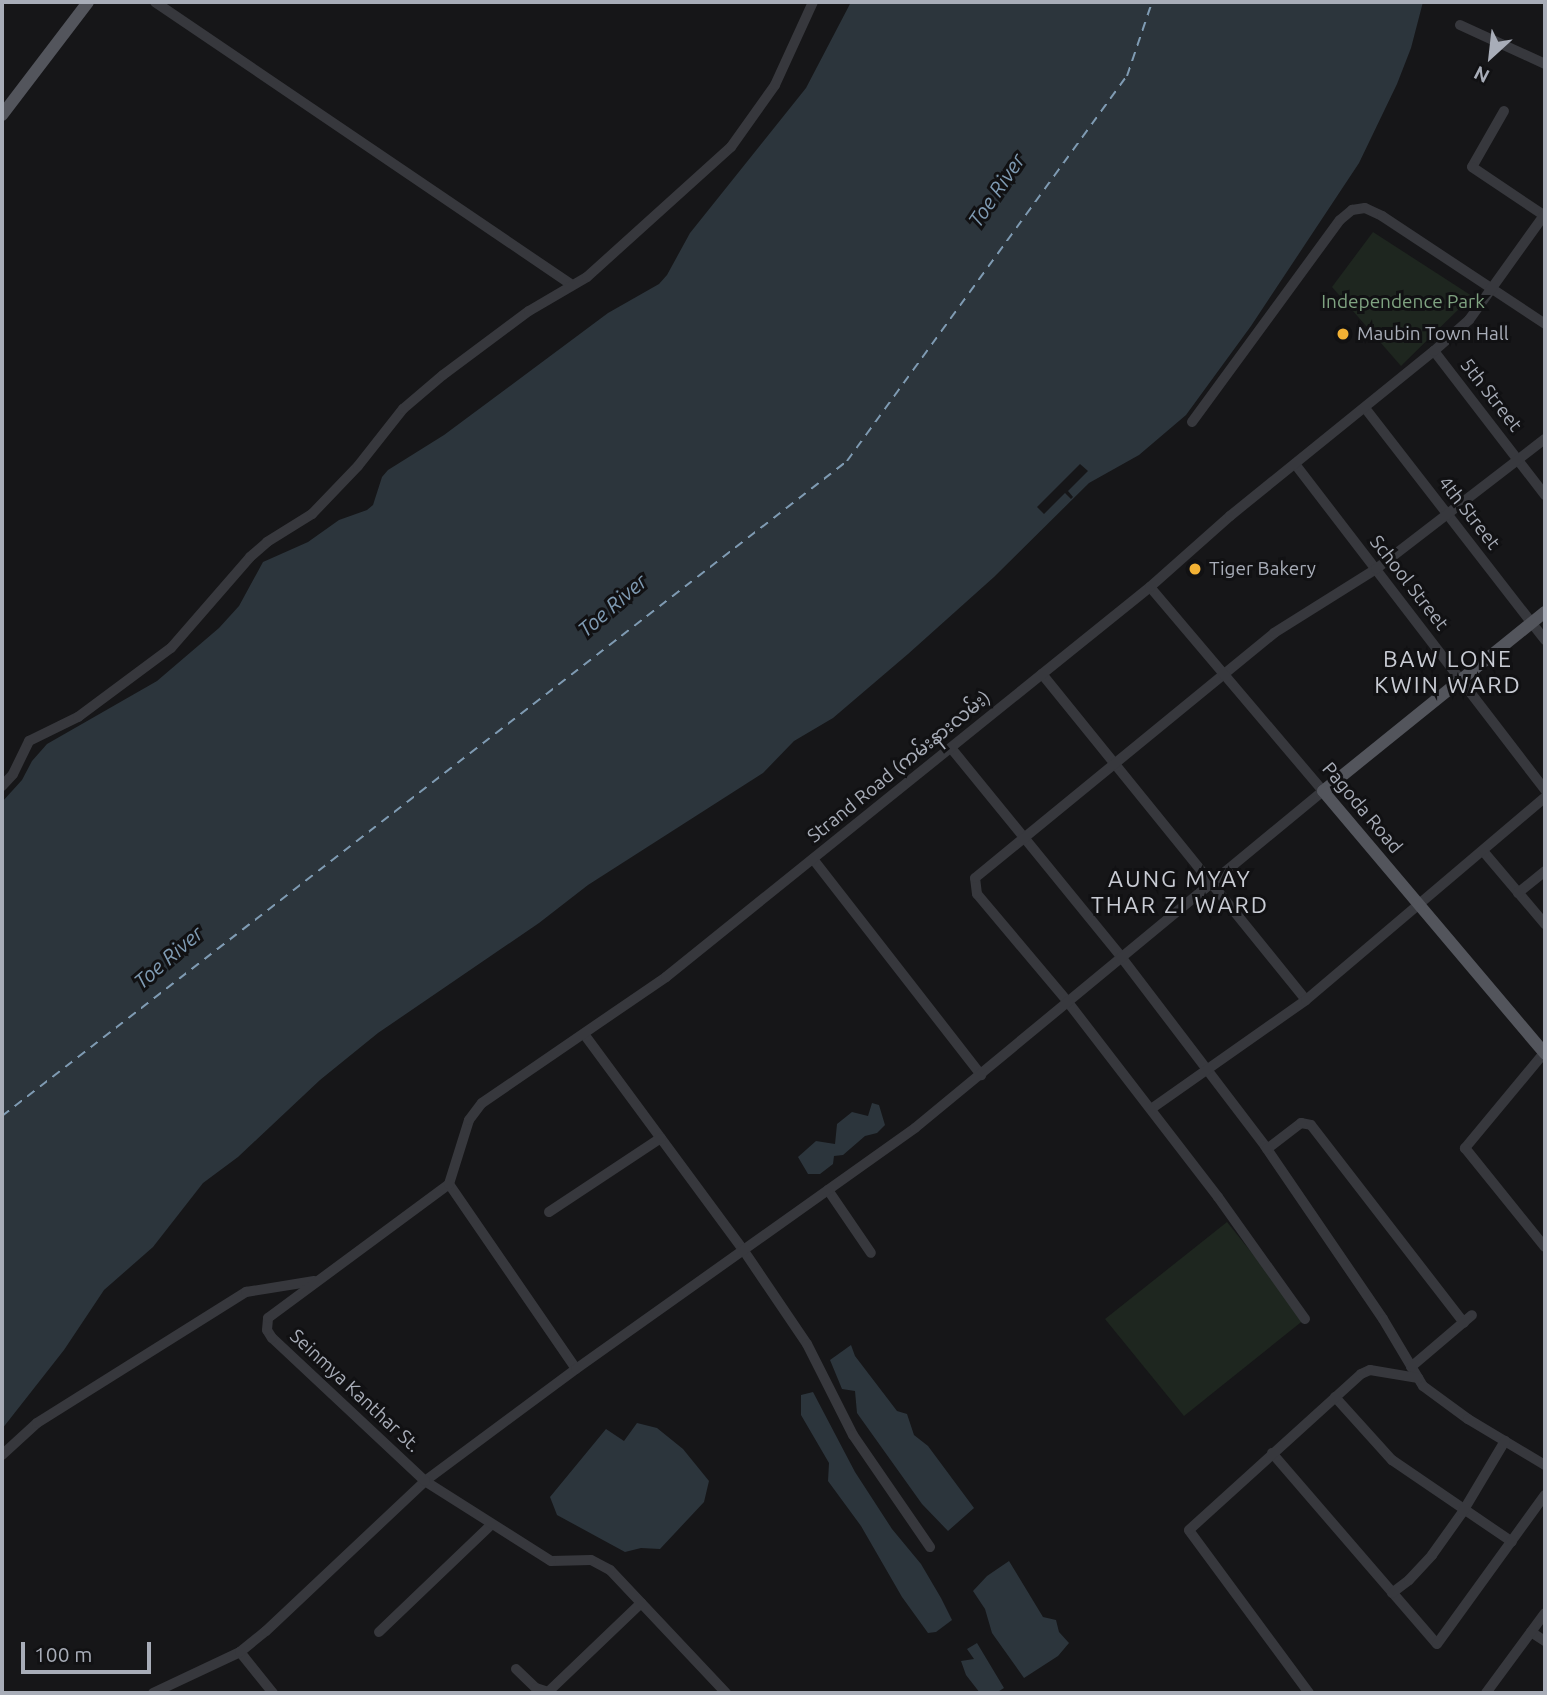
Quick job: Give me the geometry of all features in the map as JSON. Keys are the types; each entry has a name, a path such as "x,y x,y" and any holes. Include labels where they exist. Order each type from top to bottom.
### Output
{"main road":[{"path":"2,115 88,2"},
{"path":"1323,791 1545,612"},
{"name":"Pagoda Road","path":"1323,791 1545,1053"}],"street":[{"path":"155,2 572,285"},
{"path":"2,786 13,774 29,741 78,717 171,648 250,557 267,541 306,519 322,505 358,466 403,409 454,367 529,312 587,277 645,228 731,147 775,85 813,2"},
{"path":"1460,25 1545,64"},
{"path":"1504,111 1472,167 1545,215"},
{"path":"1192,422 1340,220 1352,210 1365,208 1382,216 1545,324"},
{"name":"Strand Road (ကမ်းနားလမ်း)","path":"449,1184 470,1120 482,1103 666,978 1150,587 1230,516 1434,351 1469,320 1545,215"},
{"name":"5th Street","path":"1434,351 1545,495"},
{"name":"4th Street","path":"1365,408 1545,640"},
{"path":"1306,1319 1068,1002 976,894 975,878 1024,835 1274,633 1376,569 1545,439"},
{"name":"School Street","path":"1295,464 1545,790"},
{"name":"Pagoda Road","path":"1150,587 1323,791"},
{"path":"1042,674 1306,1000"},
{"path":"951,748 1122,958 1268,1149 1383,1319 1423,1386 1468,1419 1545,1465"},
{"path":"153,1693 240,1652 267,1631 425,1481 576,1369 915,1128 1323,791"},
{"path":"1151,1110 1306,1000 1420,906 1545,797"},
{"path":"1483,851 1545,924"},
{"path":"813,859 981,1075"},
{"path":"1518,893 1545,871"},
{"path":"584,1034 744,1251 807,1344 853,1435 930,1547"},
{"path":"1545,1053 1465,1148 1467,1154 1545,1247"},
{"path":"1268,1149 1301,1123 1311,1125 1464,1323"},
{"path":"549,1212 660,1138"},
{"path":"2,1455 37,1423 246,1292 319,1280 449,1184 576,1369"},
{"path":"828,1190 871,1253"},
{"name":"Seinmya Kanthar St.","path":"319,1280 275,1311 266,1324 272,1338 425,1481 551,1561 591,1560 610,1570 726,1693"},
{"path":"1411,1367 1472,1315"},
{"path":"1309,1693 1189,1533 1193,1524 1361,1374 1370,1370 1418,1377"},
{"path":"1335,1397 1392,1460 1512,1542"},
{"path":"1392,1593 1409,1580 1432,1555 1463,1511 1505,1441"},
{"path":"1272,1453 1438,1644 1545,1495"},
{"path":"379,1632 492,1524"},
{"path":"516,1669 536,1688 548,1692 641,1603"},
{"path":"1488,1693 1545,1613"},
{"path":"1531,1632 1545,1640"},
{"path":"240,1652 273,1693"}],"green space":[{"name":"Independence Park","path":"1373,232 1472,296 1401,366 1332,287"},
{"path":"1227,1222 1305,1319 1184,1416 1105,1319"}],"water":[{"name":"Toe River","path":"851,2 1423,2 1411,48 1397,84 1359,163 1251,326 1186,415 1139,455 1089,483 994,577 908,654 833,718 794,741 763,773 588,885 539,923 378,1033 320,1080 238,1157 203,1183 153,1247 104,1290 64,1350 2,1429 2,802 22,780 32,761 47,744 157,681 219,628 239,606 263,562 308,542 339,520 367,510 373,505 382,477 388,470 444,435 608,313 659,284 667,275 690,233 806,88"},
{"path":"872,1103 879,1105 885,1125 877,1133 865,1136 843,1155 834,1156 833,1164 820,1174 808,1174 798,1157 816,1141 835,1144 837,1124 852,1112 868,1116"},
{"path":"851,1345 855,1356 897,1411 907,1414 914,1435 928,1446 974,1508 948,1531 922,1504 857,1413 855,1391 842,1389 830,1360"},
{"path":"813,1392 855,1472 892,1529 921,1564 941,1598 952,1620 936,1632 928,1633 902,1597 861,1526 828,1481 829,1463 801,1415 801,1395"},
{"path":"637,1423 657,1428 683,1449 709,1481 704,1502 660,1549 641,1548 625,1552 557,1515 550,1497 606,1429 624,1441"},
{"path":"1009,1561 1043,1617 1056,1620 1059,1632 1069,1643 1058,1656 1024,1678 992,1633 985,1609 973,1591 987,1576"},
{"path":"977,1643 1004,1688 996,1693 980,1693 966,1675 961,1661 974,1659 967,1649"}],"pier":[{"path":"1080,464 1088,471 1068,491 1073,497 1071,499 1065,493 1044,514 1037,507"}],"ferry route":[{"path":"2,1116 847,461 1127,76 1152,2"}],"place":[{"name":"Maubin Town Hall","path":"1343,334"},
{"name":"Tiger Bakery","path":"1195,569"}],"district":[{"name":"BAW LONE KWIN WARD","path":"1448,672"},
{"name":"AUNG MYAY THAR ZI WARD","path":"1180,892"}]}
